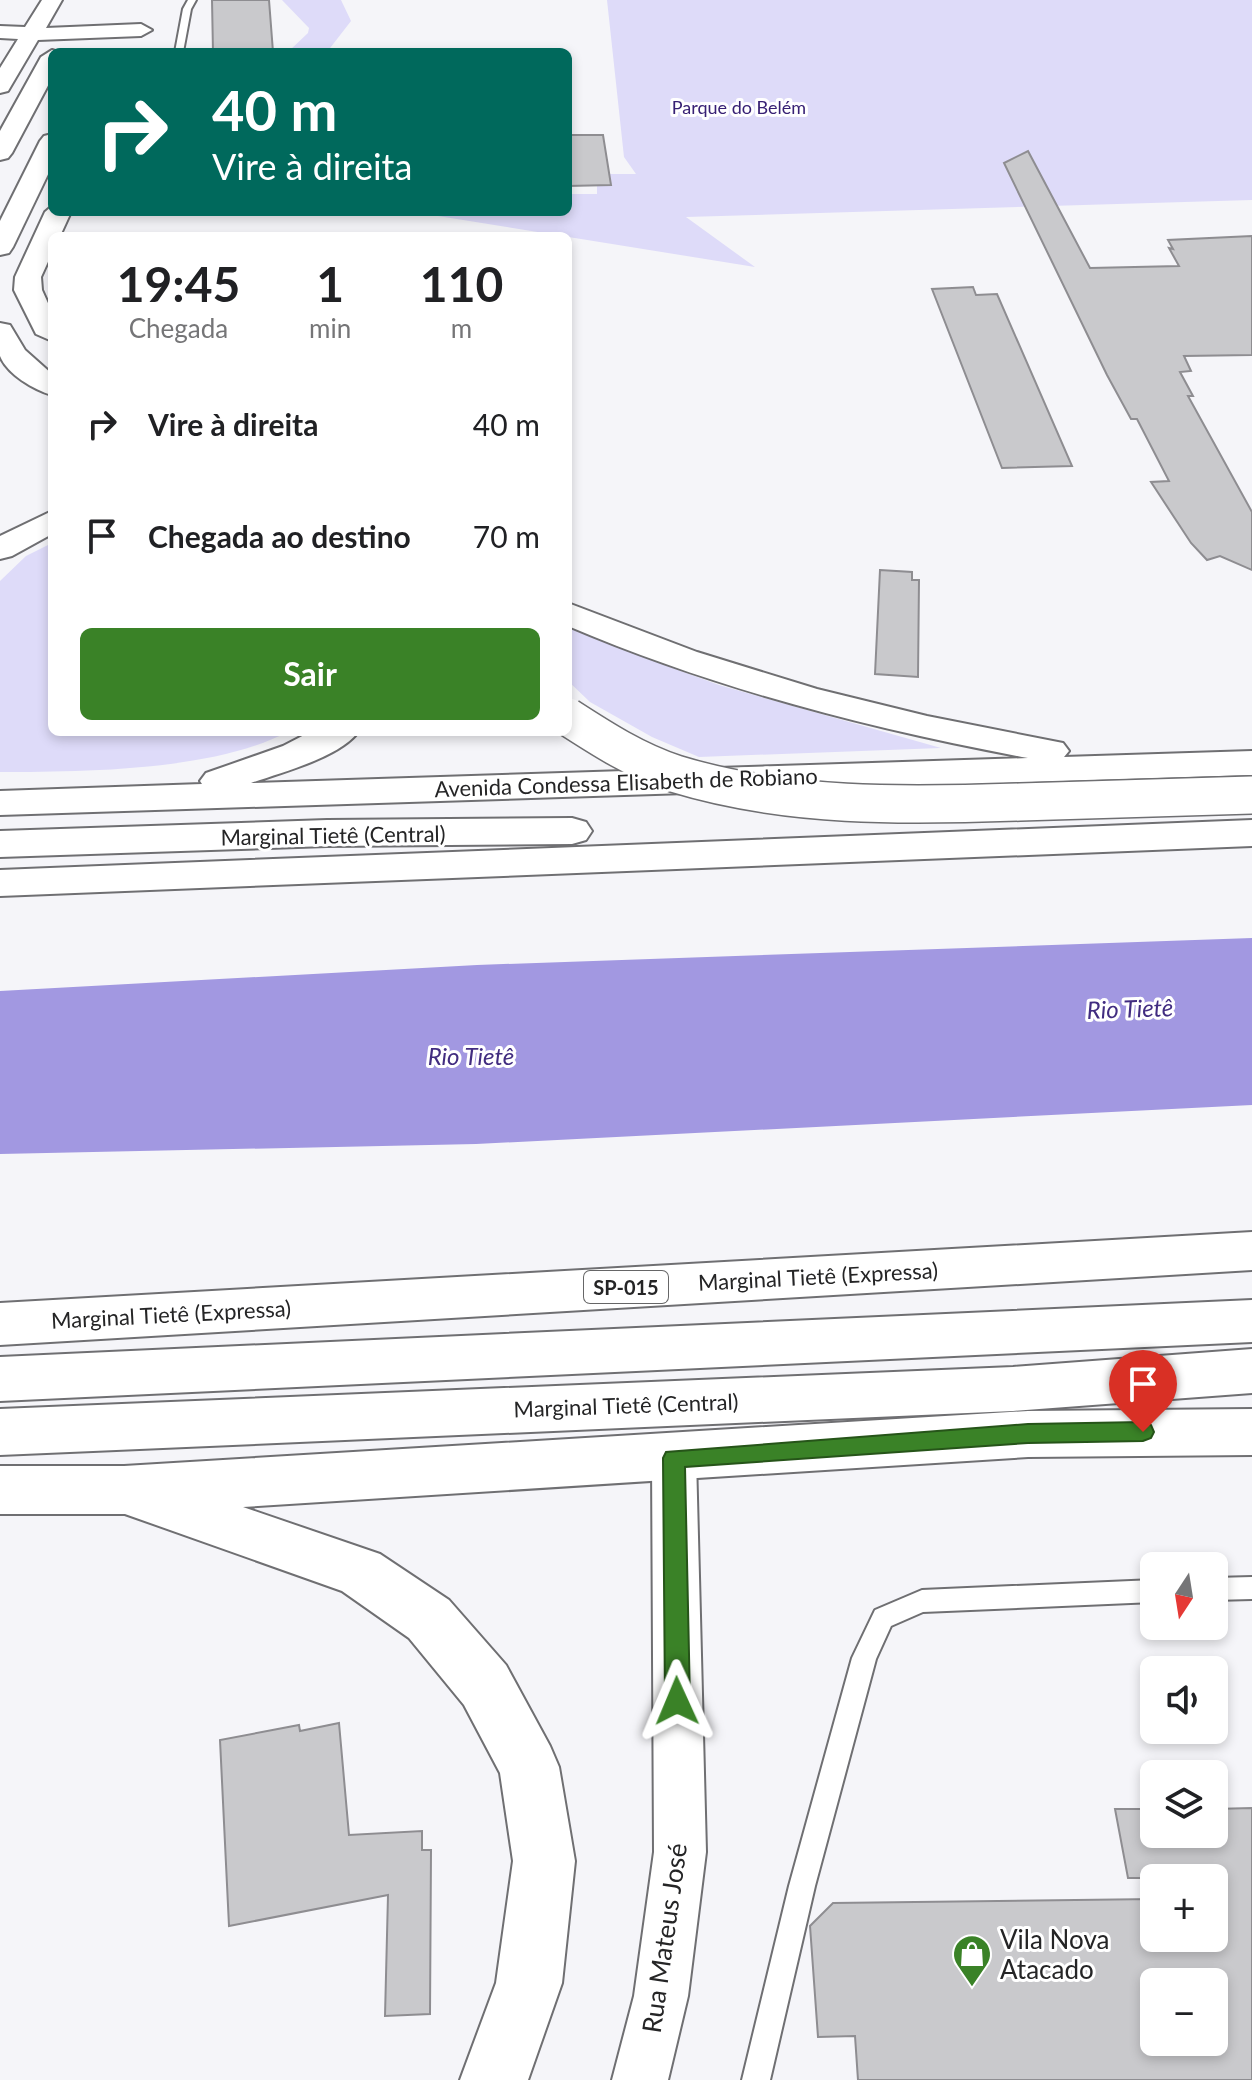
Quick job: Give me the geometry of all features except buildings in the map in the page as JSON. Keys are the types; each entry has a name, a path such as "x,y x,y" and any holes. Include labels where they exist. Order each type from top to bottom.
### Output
{"highway":[{"path":"0,86 13,54 31,35 52,0"},
{"path":"99,43 115,11"},
{"path":"57,48 75,14"},
{"path":"0,32 31,35 57,48 99,43 146,20 133,48"},
{"path":"13,54 23,75 22,111"},
{"path":"0,153 48,64"},
{"path":"0,247 48,149"},
{"path":"48,234 28,277 28,290 48,326"},
{"path":"0,331 11,354 34,376 48,384"},
{"path":"0,549 48,523"},
{"path":"572,615 644,645 771,688 973,737 1139,767"},
{"path":"572,720 593,736 647,764 714,785 790,798 878,805 1252,795"},
{"path":"147,797 268,765 333,736"},
{"name":"Avenida Condessa Elisabeth de Robiano","path":"0,803 1252,763"},
{"name":"Marginal Tietê (Central)","path":"0,844 327,833 610,831 757,835 906,847"},
{"path":"0,883 1252,833"},
{"name":"Marginal Tietê (Expressa)","path":"0,1324 1252,1251"},
{"path":"0,1379 1252,1321"},
{"name":"Marginal Tietê (Central)","path":"0,1432 1013,1389 1252,1371"},
{"path":"1013,1389 1252,1397"},
{"path":"0,1490 124,1490 1028,1434 1252,1432"},
{"path":"124,1490 360,1572 429,1619 485,1685 529,1767 544,1861 529,1983 494,2080"}],"street":[{"name":"Rua Mateus José","path":"640,2080 661,1996 680,1852 674,1458"}],"lane":[{"path":"180,48 187,9 192,0"},
{"path":"1228,1589 1252,1588"},
{"path":"756,2080 802,1886 864,1658 883,1618 922,1601 1140,1592"}],"green space":[{"path":"282,0 341,0 351,21 330,48 292,48 308,33 309,28"},
{"name":"Parque do Belém","path":"607,0 1252,0 1252,200 686,217 755,267 572,238 572,232 537,232 438,216 572,216 572,194 597,194 597,186 610,185 609,174 636,174 624,157"},
{"path":"48,545 48,736 278,736 223,755 186,762 107,770 0,772 0,581 26,556"},
{"path":"572,626 719,685 941,748 699,757 652,737 590,702 572,685"}],"water":[{"name":"Rio Tietê","path":"1252,938 1252,1105 476,1144 0,1154 0,991 477,965"}],"place":[{"name":"Vila Nova Atacado","path":"972,1988"}],"route":[{"path":"677,1701 674,1458 1028,1434 1143,1432"}]}
